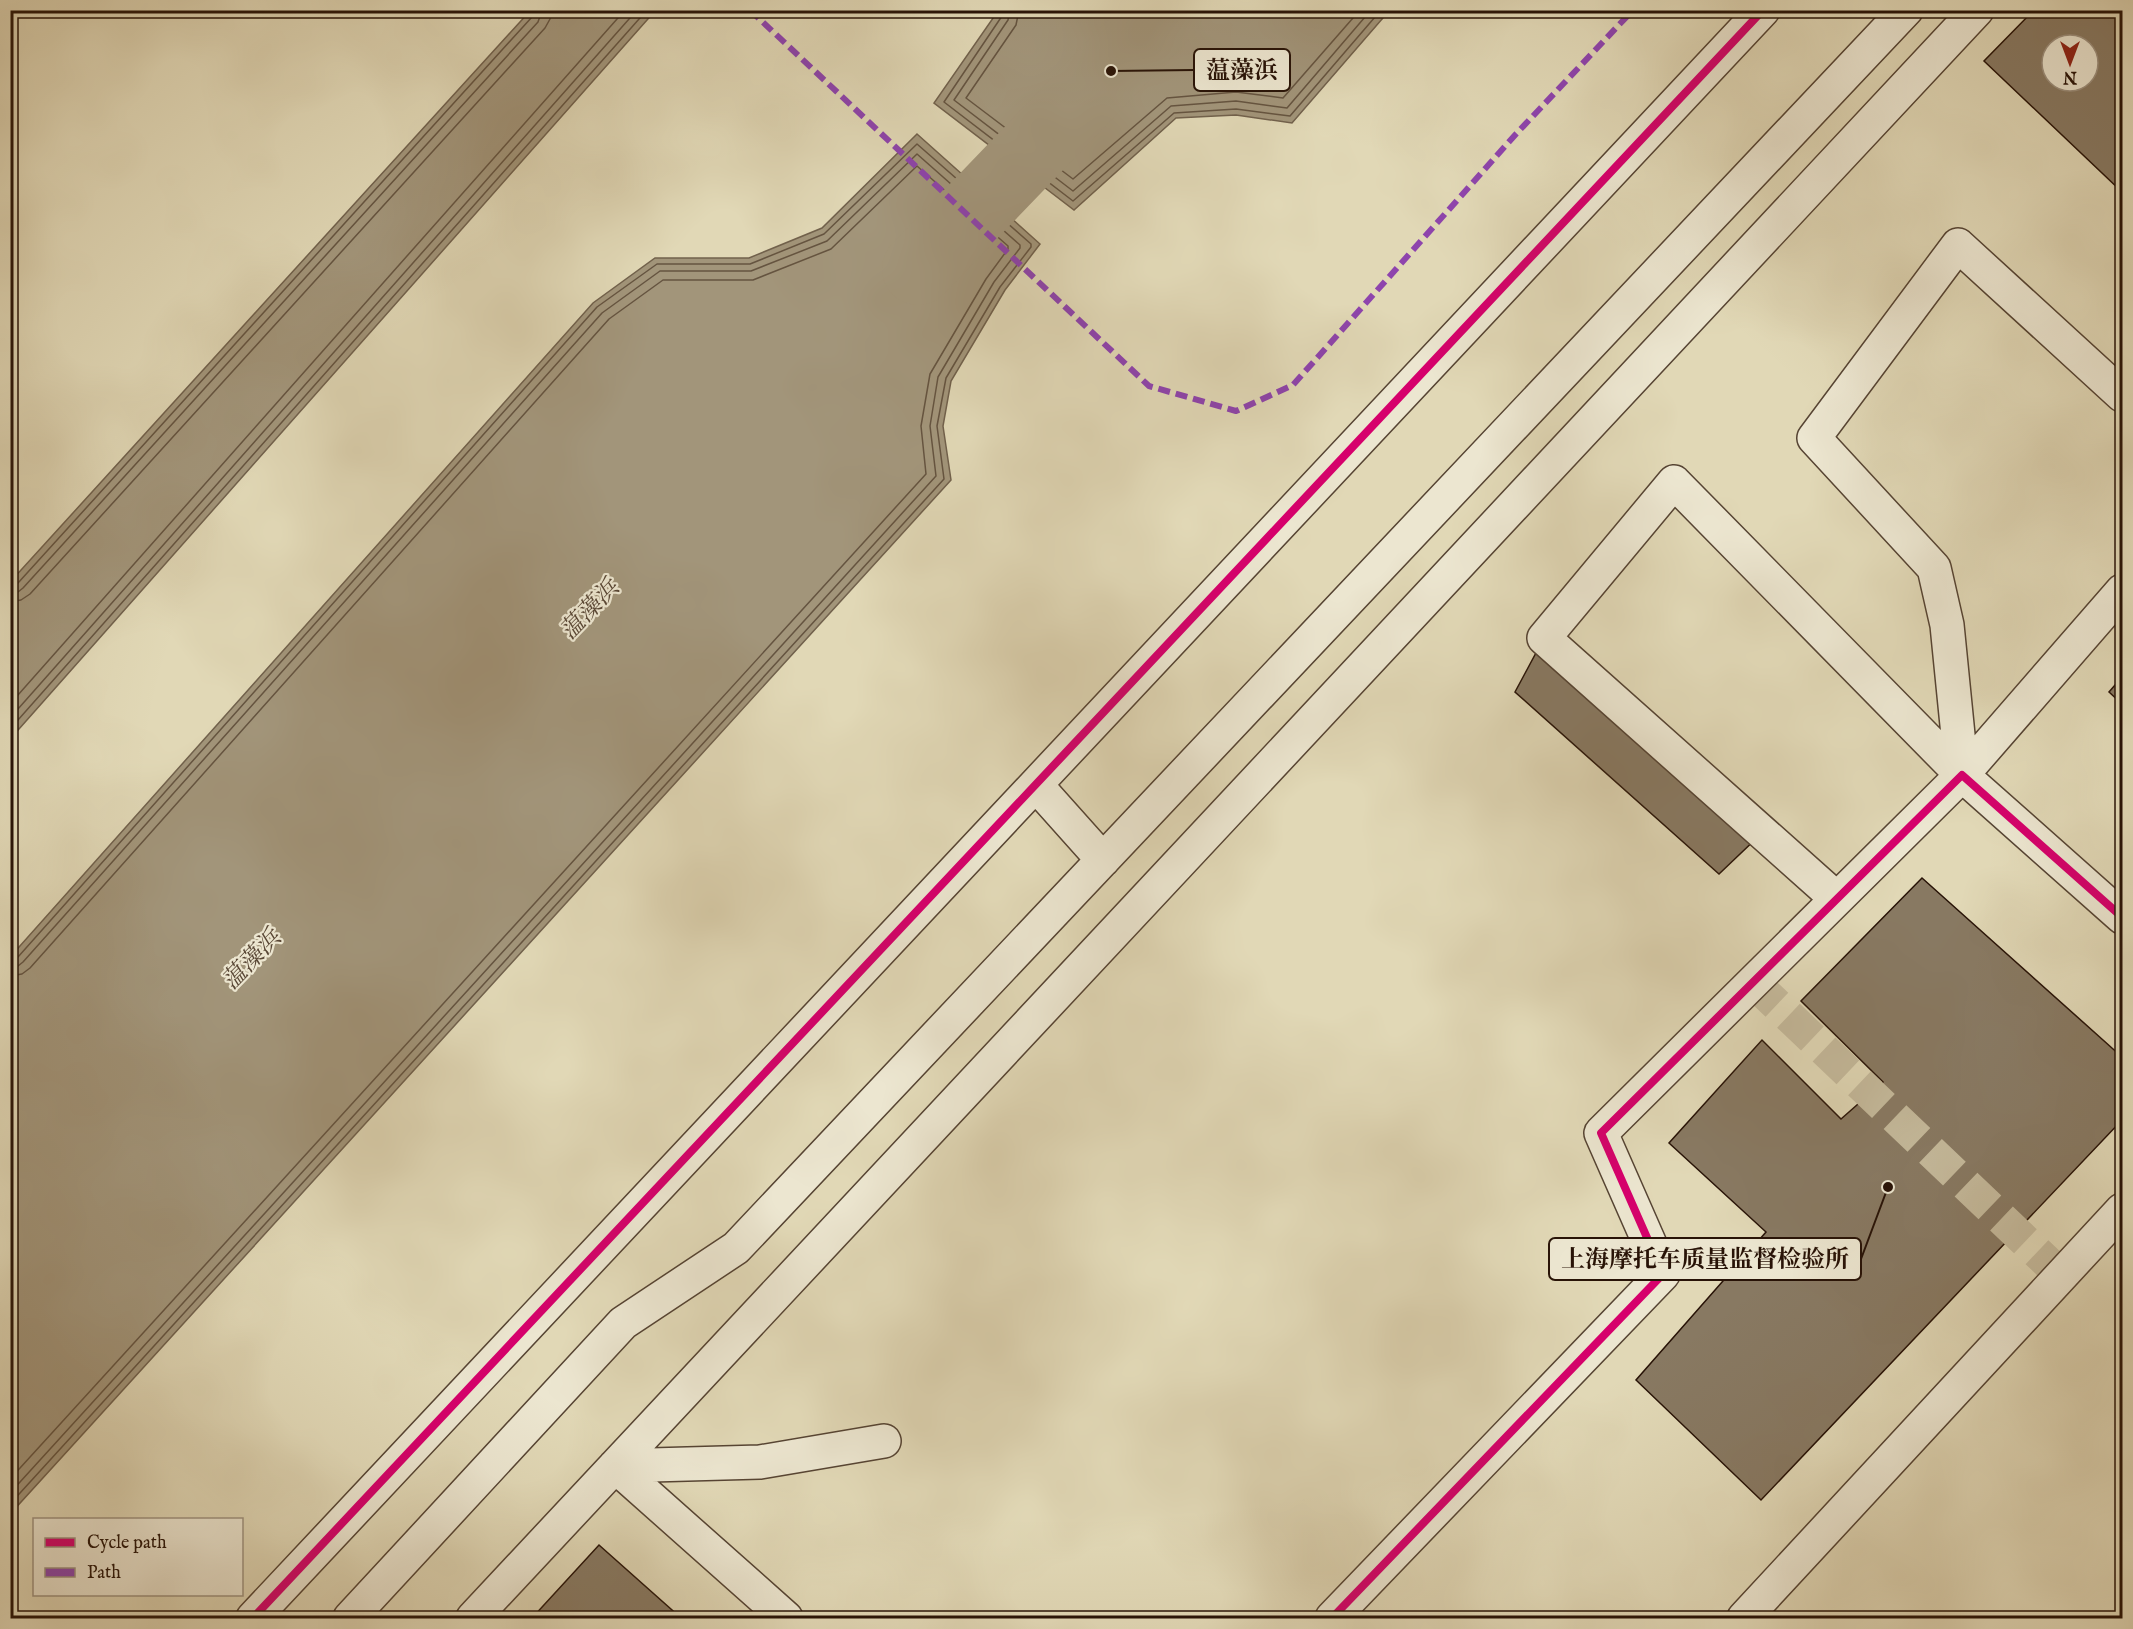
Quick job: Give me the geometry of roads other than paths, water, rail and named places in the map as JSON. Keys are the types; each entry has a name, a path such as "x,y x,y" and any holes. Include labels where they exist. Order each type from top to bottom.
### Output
{"street":[{"path":"253,1618 1763,10"},
{"path":"350,1618 623,1323 736,1248 1906,10"},
{"path":"473,1618 1977,10"},
{"path":"1962,775 1947,625 1934,568 1814,438 1958,245 2122,395"},
{"path":"1837,899 1544,638 1674,482 1962,775 2122,917"},
{"path":"1332,1618 1663,1274 1601,1133 1962,775 2122,591"},
{"path":"1036,784 1103,860"},
{"path":"1744,1618 2122,1210"},
{"path":"615,1466 760,1462 884,1441"},
{"path":"615,1466 786,1618"}],"water":[{"path":"530,11 655,11 11,738 11,581"},
{"path":"998,11 1389,11 1292,123 1236,115 1176,118 1074,210 934,103"},
{"path":"917,134 1040,244 1005,290 951,381 943,426 951,480 11,1513 11,956 593,303 655,258 749,258 822,228"}],"waterway":[{"name":"蕰藻浜","path":"918,269 1167,10"}],"tunnel":[{"path":"1753,982 2062,1276"}],"place":[{"name":"蕰藻浜","path":"1111,71"},
{"name":"上海摩托车质量监督检验所","path":"1888,1187"}]}
